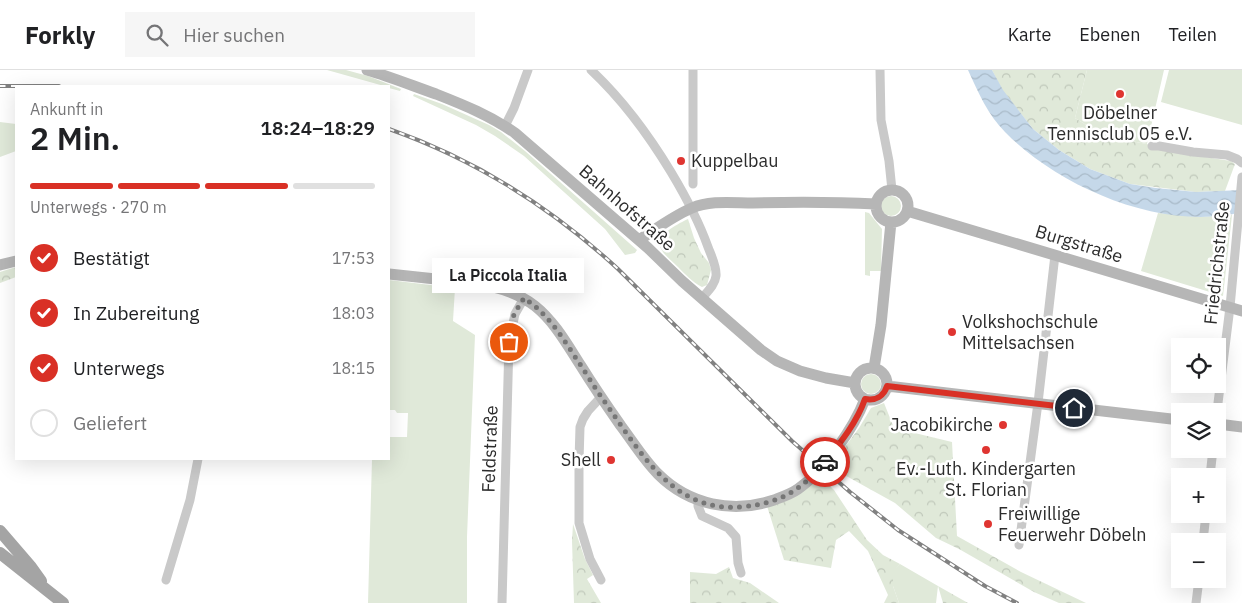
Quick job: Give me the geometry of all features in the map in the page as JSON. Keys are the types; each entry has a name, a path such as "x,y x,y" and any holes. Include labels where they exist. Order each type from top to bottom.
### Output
{"main road":[{"name":"Bahnhofstraße","path":"367,70 466,106 505,126 639,240 761,350 777,361 807,374 855,383"},
{"path":"892,190 899,192 908,203 907,211 903,218 896,222 884,220 878,215 876,204 881,194 892,190"},
{"path":"639,240 675,216 702,205 798,202 876,204"},
{"name":"Burgstraße","path":"907,211 1242,311"},
{"path":"874,368 881,325 891,222"},
{"path":"0,265 15,261"},
{"path":"390,274 478,284 500,288 524,298 536,307 552,324 628,436 657,473 680,491 711,504 736,507 762,504 791,493 808,480 838,446 858,416 865,399"},
{"path":"868,368 874,368 878,369 885,376 887,386 880,397 870,400 865,399 857,392 855,383 859,373 868,368"},
{"path":"887,386 1171,419"},
{"path":"1226,425 1242,427"},
{"path":"0,531 31,567 50,593"},
{"path":"0,554 63,603"}],"street":[{"path":"505,126 528,70"},
{"path":"591,70 621,101 649,137 700,224 716,270 714,282 702,298"},
{"path":"693,70 693,184"},
{"path":"880,70 881,120 889,161 892,190"},
{"path":"1152,146 1227,155 1242,163"},
{"name":"Friedrichstraße","path":"1218,403 1230,307 1242,177"},
{"path":"1019,545 1055,255"},
{"name":"Feldstraße","path":"502,603 509,342 514,314 524,298"},
{"path":"601,397 588,411 580,427 578,481 579,523 590,559 601,580"},
{"path":"166,580 190,500 198,460"},
{"path":"698,500 702,516 728,528 736,537 738,563 741,573"},
{"path":"1196,603 1198,588"}],"green space":[{"path":"327,70 346,70 368,76 401,89 400,91 390,88 390,85 380,85"},
{"path":"992,70 1087,70 1075,118 1104,136 1147,144 1160,150 1231,161 1235,164 1225,191 1196,192 1130,184 1090,169 1059,150 1033,129 1002,90"},
{"name":"Döbelner Tennisclub 05 e.V.","path":"1087,70 1164,70 1147,144 1104,136 1075,118"},
{"path":"1169,70 1242,70 1242,125 1161,102"},
{"path":"414,94 442,104 501,132 637,250 635,253 625,255 605,229 524,156 476,125 413,96"},
{"path":"0,122 15,124 15,151 0,157"},
{"path":"891,196 898,199 901,206 898,213 891,216 884,213 881,206 884,199"},
{"path":"865,212 869,213 882,229 881,271 870,271 870,276 865,275"},
{"path":"1158,213 1198,217 1232,215 1223,296 1141,271"},
{"path":"688,219 694,238 701,253 709,263 711,270 707,285 702,287 689,278 661,249 661,239 664,235"},
{"path":"15,267 15,277 0,283 0,272"},
{"path":"390,280 455,288 453,321 475,335 467,537 467,603 368,603 372,460 390,460 390,437 407,437 408,413 397,413 395,410 390,410"},
{"path":"871,374 878,377 881,384 878,391 871,394 864,391 861,384 864,377"},
{"path":"884,403 894,428 952,442 957,536 1021,572 1086,603 1059,603 1034,592 936,538 895,503 830,467 859,428 871,408"},
{"path":"820,476 834,490 867,540 883,555 900,564 893,571 893,586 899,603 884,603 888,595 868,551 849,531 836,540 831,568 784,560 767,506"},
{"path":"573,524 585,559 593,575 587,579 601,603 574,603"},
{"path":"900,564 938,586 936,603 899,603 893,586 893,570"},
{"path":"729,567 733,578 750,583 779,603 690,603 690,572 716,574"},
{"path":"938,586 968,603 943,603"}],"water":[{"path":"968,70 992,70 1003,90 1033,129 1059,150 1090,169 1130,184 1156,188 1196,192 1242,190 1242,212 1211,217 1179,216 1147,210 1114,200 1083,187 1054,171 1005,132 988,111"}],"railway":[{"path":"0,86 15,86"},
{"path":"390,129 421,141 481,170 511,187 566,226 618,269 792,441 850,492 898,530 985,586 1017,603"}],"way so far":[{"path":"509,342 514,314 524,298 536,307 552,324 628,436 657,473 680,491 698,500 711,504 736,507 762,504 791,493 808,480 825,462"}],"place":[{"name":"Döbelner Tennisclub 05 e.V.","path":"1120,94"},
{"name":"Kuppelbau","path":"681,161"},
{"name":"Volkshochschule Mittelsachsen","path":"952,332"},
{"name":"La Piccola Italia","path":"509,342"},
{"name":"Jacobikirche","path":"1003,425"},
{"name":"Ev.-Luth. Kindergarten St. Florian","path":"986,450"},
{"name":"Shell","path":"611,460"},
{"name":"Freiwillige Feuerwehr Döbeln","path":"988,524"}],"route":[{"path":"825,462 858,416 865,399 870,400 880,397 887,386 1074,408"}]}
